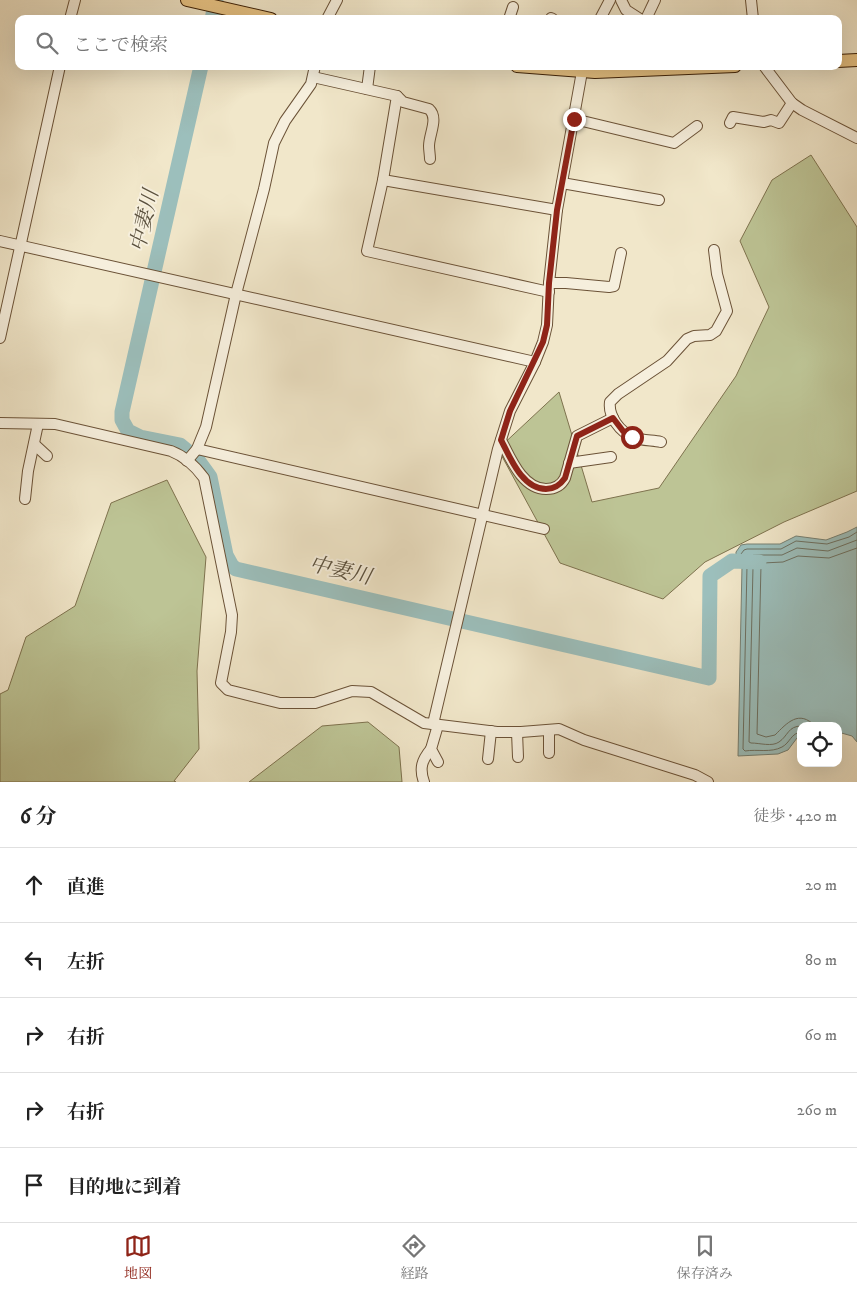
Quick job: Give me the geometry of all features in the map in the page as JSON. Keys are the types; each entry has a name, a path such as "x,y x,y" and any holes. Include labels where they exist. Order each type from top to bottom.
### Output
{"main road":[{"path":"187,0 254,15"},
{"path":"842,61 857,60"},
{"path":"600,70 636,72 669,70"}],"street":[{"path":"71,15 75,0"},
{"path":"329,15 337,0"},
{"path":"602,15 610,0"},
{"path":"621,0 626,10 634,15"},
{"path":"648,15 656,0"},
{"path":"751,0 753,15"},
{"path":"510,15 512,7"},
{"path":"0,338 59,70"},
{"path":"367,88 369,70"},
{"path":"424,782 421,768 422,762 431,749 457,621 501,440 510,411 543,342 547,325 557,210 582,70"},
{"path":"767,70 792,103 857,138"},
{"path":"192,455 206,427 236,294 264,189 274,142 285,121 311,84 314,72 397,96 403,102 432,111 434,117 428,145 430,159"},
{"path":"397,96 383,180 367,251 549,287 566,283 614,286 621,253"},
{"path":"730,123 733,117 764,122 771,120 779,123 792,103"},
{"path":"574,119 674,144 697,126"},
{"path":"383,180 557,210"},
{"path":"562,183 659,200"},
{"path":"0,241 535,362"},
{"path":"661,442 632,437 623,431 610,413 610,402 618,394 666,361 687,339 694,336 710,335 716,331 727,313 717,274 714,250"},
{"path":"501,440 516,468 524,478 543,489 555,488 565,478 577,436 613,418"},
{"path":"0,423 55,424 178,454 192,455 482,513 544,529"},
{"path":"24,499 38,424"},
{"path":"34,444 47,456"},
{"path":"192,455 204,478 232,615 231,632 221,682 223,687 271,702 293,704 315,703 352,691 371,692 424,722 491,731 564,731 584,740 695,775 708,782"},
{"path":"569,463 611,457"},
{"path":"549,730 549,753"},
{"path":"488,759 491,731"},
{"path":"517,732 518,757"},
{"path":"431,749 438,762"}],"green space":[{"path":"811,155 857,227 857,491 784,522 705,562 663,599 560,563 498,449 559,392 592,502 659,488 736,376 769,307 740,241 772,180"},
{"path":"167,480 206,557 197,671 199,749 174,781 176,782 0,782 0,694 8,690 26,637 75,606 111,503"},
{"path":"368,722 399,747 402,782 249,782 322,726"}],"water":[{"path":"857,527 857,742 852,736 842,733 842,722 797,722 797,738 788,750 778,754 738,756 742,566 736,557 736,552 741,545 780,544 796,536 826,540"}],"waterway":[{"name":"中妻川","path":"213,15 216,0"},
{"name":"中妻川","path":"200,70 122,412 122,420 128,431 140,437 180,445 197,459 210,477 226,555 232,566 236,569 709,678 710,576 732,561 759,562"}],"route":[{"path":"574,119 557,210 549,283 547,325 535,362 510,411 501,440 516,468 524,478 534,485 548,489 555,488 565,478 577,436 613,418 623,431 632,437"}]}
